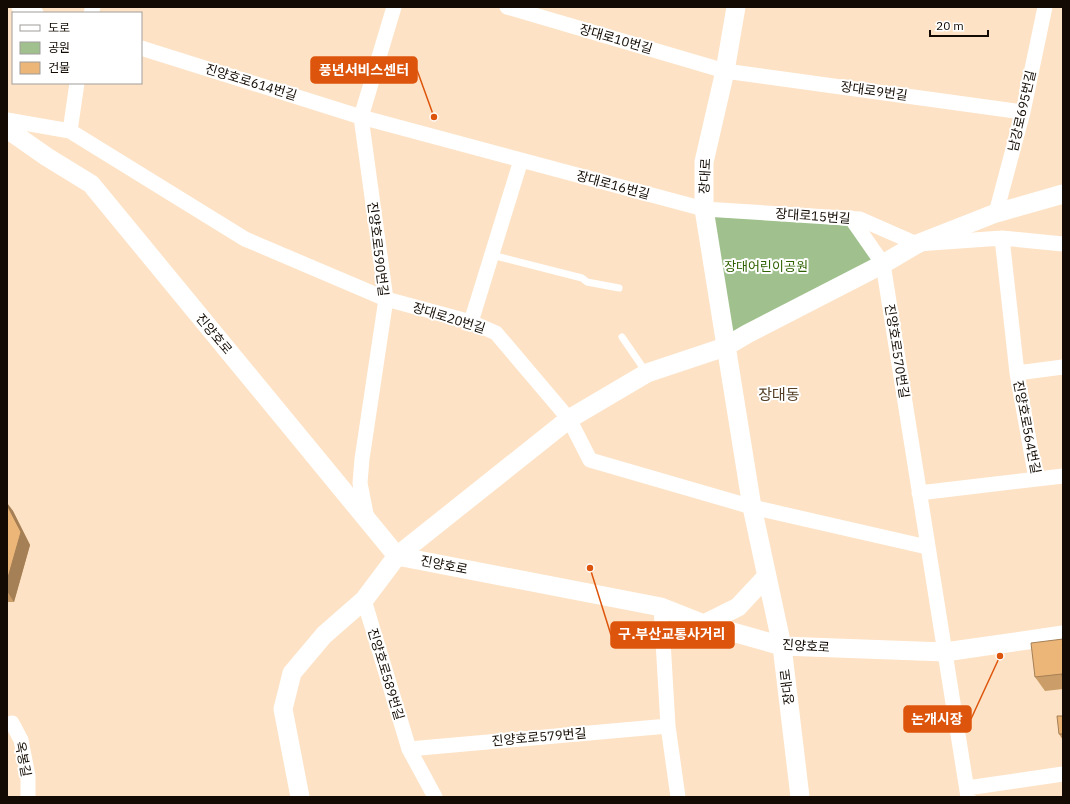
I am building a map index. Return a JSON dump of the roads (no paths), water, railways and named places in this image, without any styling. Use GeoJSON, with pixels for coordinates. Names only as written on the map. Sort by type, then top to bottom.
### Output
{"type":"FeatureCollection","features":[{"type":"Feature","properties":{"kind":"street"},"geometry":{"type":"LineString","coordinates":[[19,7],[33,12]]}},
{"type":"Feature","properties":{"kind":"street","name":"진양호로590번길"},"geometry":{"type":"LineString","coordinates":[[367,519],[360,483],[362,459],[386,299],[360,117],[394,7]]}},
{"type":"Feature","properties":{"kind":"street","name":"장대로10번길"},"geometry":{"type":"LineString","coordinates":[[507,7],[725,71]]}},
{"type":"Feature","properties":{"kind":"street","name":"장대로"},"geometry":{"type":"LineString","coordinates":[[736,7],[725,71],[704,162],[704,209],[752,507],[782,646],[800,797]]}},
{"type":"Feature","properties":{"kind":"street","name":"남강로695번길"},"geometry":{"type":"LineString","coordinates":[[996,214],[1023,112],[1045,7]]}},
{"type":"Feature","properties":{"kind":"street","name":"진양호로614번길"},"geometry":{"type":"LineString","coordinates":[[142,48],[360,117]]}},
{"type":"Feature","properties":{"kind":"street","name":"장대로9번길"},"geometry":{"type":"LineString","coordinates":[[725,71],[1023,112]]}},
{"type":"Feature","properties":{"kind":"street"},"geometry":{"type":"LineString","coordinates":[[70,131],[77,84]]}},
{"type":"Feature","properties":{"kind":"street","name":"장대로16번길"},"geometry":{"type":"LineString","coordinates":[[360,117],[704,209]]}},
{"type":"Feature","properties":{"kind":"street"},"geometry":{"type":"LineString","coordinates":[[7,120],[70,131],[245,240],[386,299]]}},
{"type":"Feature","properties":{"kind":"street","name":"진양호로"},"geometry":{"type":"LineString","coordinates":[[7,129],[47,157],[91,184],[397,556],[661,607],[704,624],[782,646],[945,652],[1063,635]]}},
{"type":"Feature","properties":{"kind":"street"},"geometry":{"type":"LineString","coordinates":[[471,322],[521,160]]}},
{"type":"Feature","properties":{"kind":"street"},"geometry":{"type":"LineString","coordinates":[[300,797],[283,709],[292,673],[324,635],[364,600],[397,556],[569,419],[647,373],[725,346],[883,264],[917,244],[996,214],[1063,194]]}},
{"type":"Feature","properties":{"kind":"street","name":"장대로15번길"},"geometry":{"type":"LineString","coordinates":[[704,209],[850,218],[860,220],[917,244]]}},
{"type":"Feature","properties":{"kind":"street","name":"진양호로570번길"},"geometry":{"type":"LineString","coordinates":[[850,218],[883,264],[967,793]]}},
{"type":"Feature","properties":{"kind":"street"},"geometry":{"type":"LineString","coordinates":[[917,244],[1002,238],[1063,244]]}},
{"type":"Feature","properties":{"kind":"street","name":"진양호로564번길"},"geometry":{"type":"LineString","coordinates":[[1002,238],[1017,373],[1036,479],[1063,476]]}},
{"type":"Feature","properties":{"kind":"street","name":"장대로20번길"},"geometry":{"type":"LineString","coordinates":[[386,299],[471,322],[496,333],[569,419]]}},
{"type":"Feature","properties":{"kind":"street","name":"진양호로564번길"},"geometry":{"type":"LineString","coordinates":[[1017,373],[1063,367]]}},
{"type":"Feature","properties":{"kind":"street"},"geometry":{"type":"LineString","coordinates":[[569,419],[590,460],[752,507],[927,547]]}},
{"type":"Feature","properties":{"kind":"street"},"geometry":{"type":"LineString","coordinates":[[919,493],[1036,479]]}},
{"type":"Feature","properties":{"kind":"street"},"geometry":{"type":"LineString","coordinates":[[704,624],[738,607],[767,576]]}},
{"type":"Feature","properties":{"kind":"street","name":"진양호로589번길"},"geometry":{"type":"LineString","coordinates":[[364,600],[409,749],[435,797]]}},
{"type":"Feature","properties":{"kind":"street"},"geometry":{"type":"LineString","coordinates":[[661,607],[668,726],[678,797]]}},
{"type":"Feature","properties":{"kind":"street","name":"옥봉길"},"geometry":{"type":"LineString","coordinates":[[12,722],[21,740],[28,776],[28,797]]}},
{"type":"Feature","properties":{"kind":"street","name":"진양호로579번길"},"geometry":{"type":"LineString","coordinates":[[409,749],[668,726]]}},
{"type":"Feature","properties":{"kind":"street"},"geometry":{"type":"LineString","coordinates":[[967,793],[1063,774]]}},
{"type":"Feature","properties":{"kind":"lane"},"geometry":{"type":"LineString","coordinates":[[492,255],[582,278],[587,282],[619,288]]}},
{"type":"Feature","properties":{"kind":"lane"},"geometry":{"type":"LineString","coordinates":[[622,337],[647,373]]}},
{"type":"Feature","properties":{"kind":"place","name":"풍년서비스센터"},"geometry":{"type":"Point","coordinates":[434,117]}},
{"type":"Feature","properties":{"kind":"place","name":"구.부산교통사거리"},"geometry":{"type":"Point","coordinates":[590,568]}},
{"type":"Feature","properties":{"kind":"place","name":"논개시장"},"geometry":{"type":"Point","coordinates":[1000,656]}},
{"type":"Feature","properties":{"kind":"district","name":"장대동"},"geometry":{"type":"Point","coordinates":[779,394]}},
{"type":"Feature","properties":{"kind":"park label","name":"장대어린이공원"},"geometry":{"type":"Point","coordinates":[766,266]}}]}
